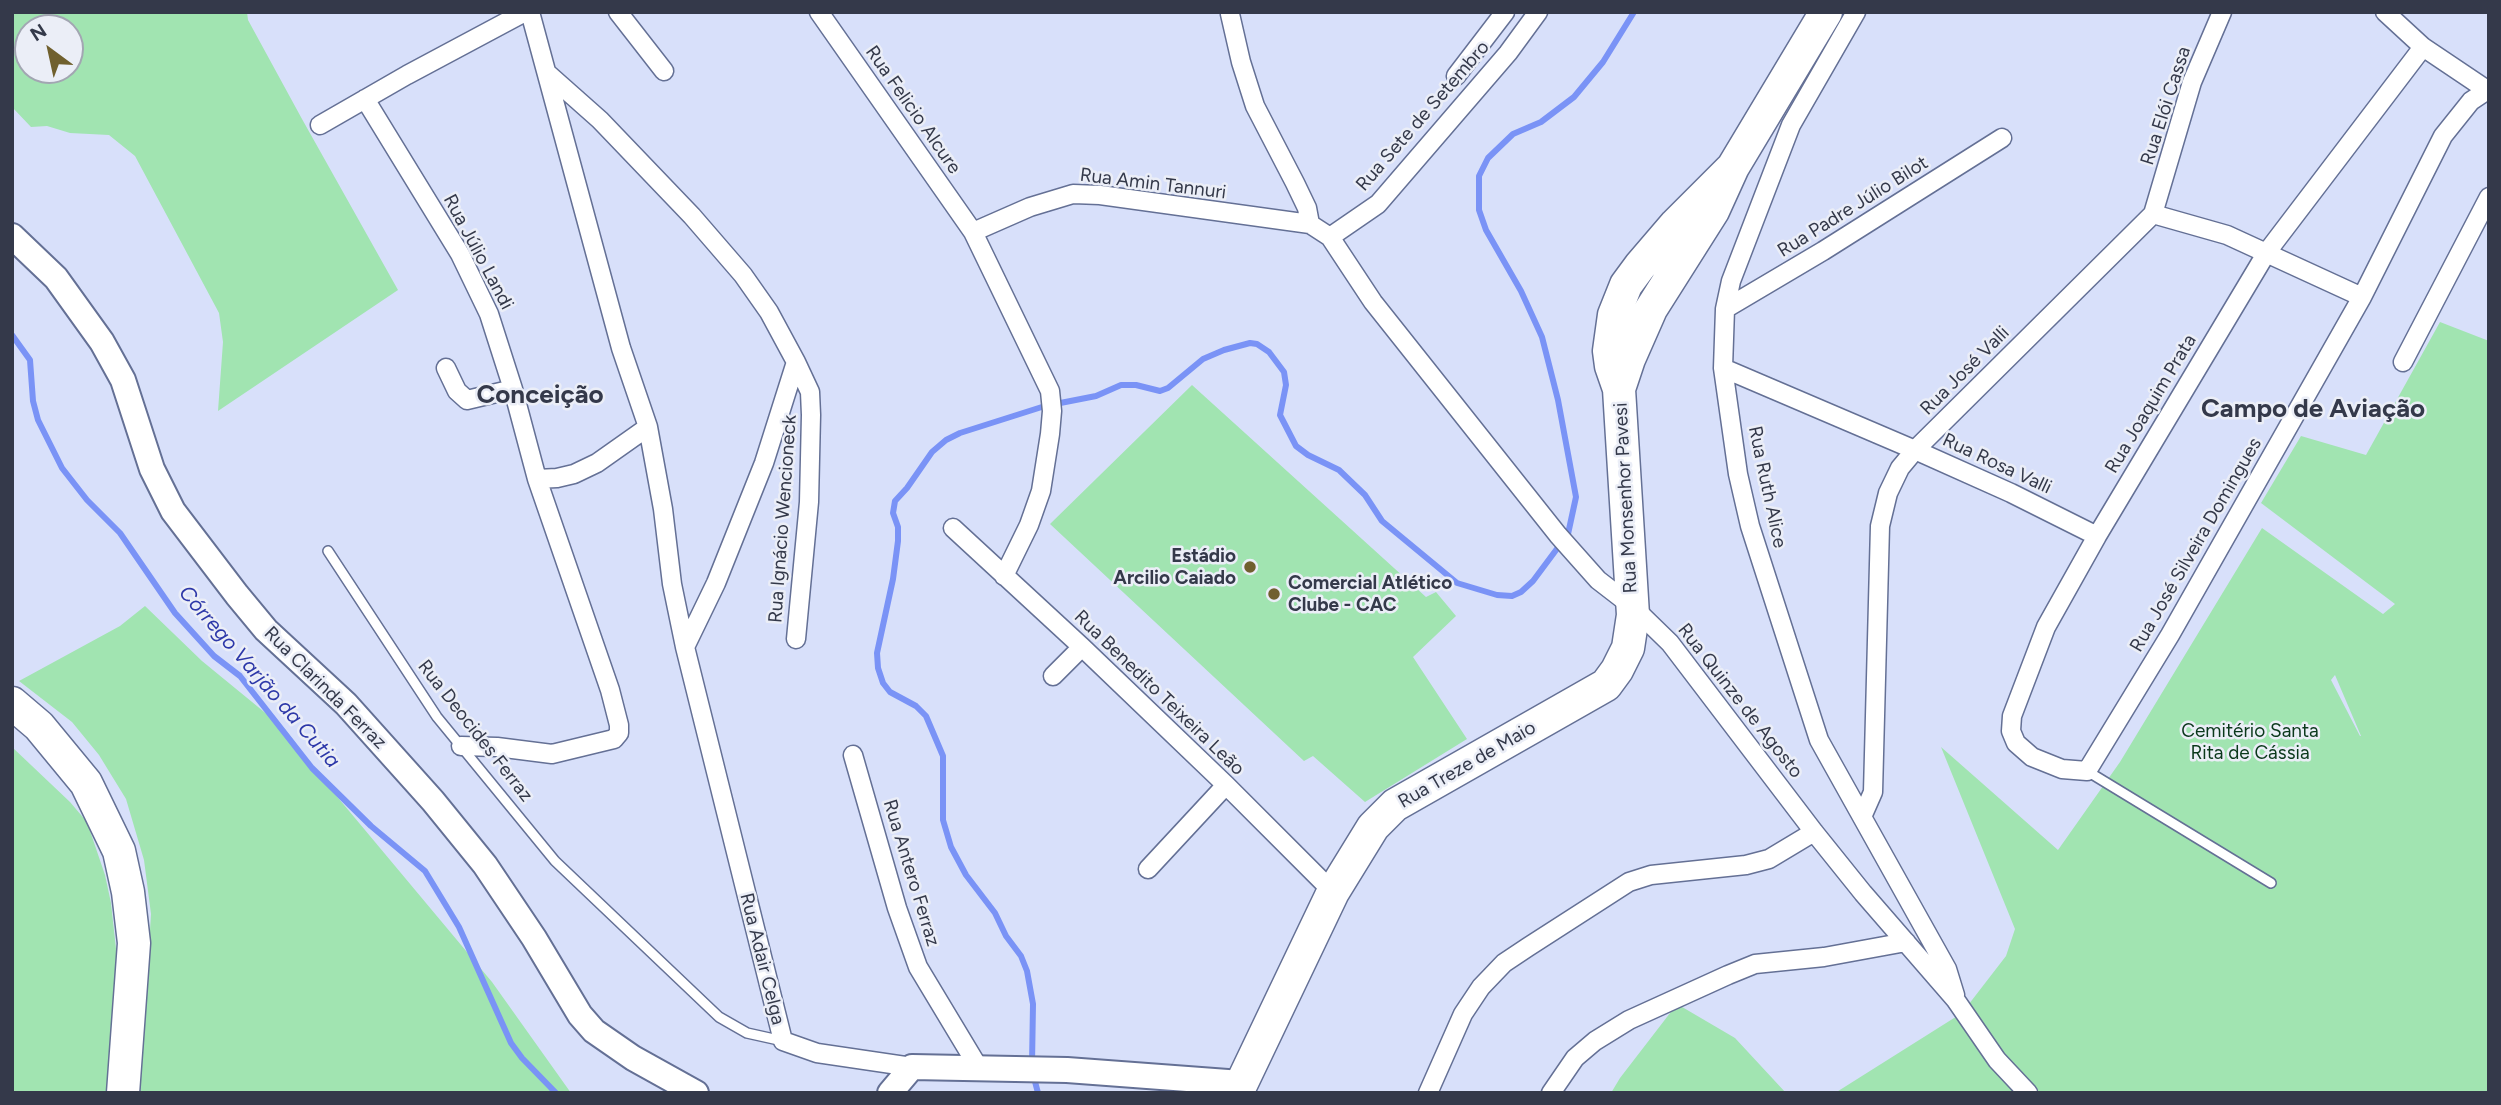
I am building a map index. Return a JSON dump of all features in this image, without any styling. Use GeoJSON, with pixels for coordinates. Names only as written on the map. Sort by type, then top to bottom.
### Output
{"type":"FeatureCollection","features":[{"type":"Feature","properties":{"kind":"highway","name":"Rua Monsenhor Pavesi"},"geometry":{"type":"LineString","coordinates":[[1619,389],[1629,359],[1665,285],[1713,211],[1733,167],[1826,12]]}},
{"type":"Feature","properties":{"kind":"highway","name":"Rua Monsenhor Pavesi"},"geometry":{"type":"LineString","coordinates":[[1633,607],[1619,389],[1609,351],[1614,315],[1626,285],[1640,266],[1676,224],[1733,167]]}},
{"type":"Feature","properties":{"kind":"highway"},"geometry":{"type":"LineString","coordinates":[[1640,266],[1665,285]]}},
{"type":"Feature","properties":{"kind":"highway","name":"Rua Treze de Maio"},"geometry":{"type":"LineString","coordinates":[[1239,1088],[1333,892],[1373,827],[1395,805],[1606,685],[1628,649],[1633,607]]}},
{"type":"Feature","properties":{"kind":"highway"},"geometry":{"type":"LineString","coordinates":[[12,703],[39,726],[86,783],[119,851],[128,892],[134,943],[123,1093]]}},
{"type":"Feature","properties":{"kind":"street"},"geometry":{"type":"LineString","coordinates":[[320,125],[525,12]]}},
{"type":"Feature","properties":{"kind":"street"},"geometry":{"type":"LineString","coordinates":[[530,12],[621,348],[648,427],[663,509],[672,584],[685,647]]}},
{"type":"Feature","properties":{"kind":"street"},"geometry":{"type":"LineString","coordinates":[[618,12],[664,71]]}},
{"type":"Feature","properties":{"kind":"street","name":"Rua Felicio Alcure"},"geometry":{"type":"LineString","coordinates":[[819,12],[973,232],[1050,391],[1050,434],[1041,491],[1029,525],[1004,576]]}},
{"type":"Feature","properties":{"kind":"street"},"geometry":{"type":"LineString","coordinates":[[1455,76],[1505,12]]}},
{"type":"Feature","properties":{"kind":"street","name":"Rua Sete de Setembro"},"geometry":{"type":"LineString","coordinates":[[1330,237],[1378,204],[1508,53],[1538,12]]}},
{"type":"Feature","properties":{"kind":"street","name":"Rua Ruth Alice"},"geometry":{"type":"LineString","coordinates":[[1856,12],[1791,125],[1731,281],[1725,309],[1723,368],[1738,474],[1750,526],[1819,740],[1947,969],[1955,999]]}},
{"type":"Feature","properties":{"kind":"street","name":"Rua Elói Cassa"},"geometry":{"type":"LineString","coordinates":[[2153,214],[2192,82],[2222,12]]}},
{"type":"Feature","properties":{"kind":"street"},"geometry":{"type":"LineString","coordinates":[[2385,12],[2423,47],[2488,89]]}},
{"type":"Feature","properties":{"kind":"street"},"geometry":{"type":"LineString","coordinates":[[1230,14],[1255,106],[1296,183],[1307,208],[1310,224]]}},
{"type":"Feature","properties":{"kind":"street","name":"Rua Joaquim Prata"},"geometry":{"type":"LineString","coordinates":[[2087,771],[2062,769],[2032,757],[2016,743],[2011,731],[2019,692],[2046,627],[2097,536],[2267,252],[2423,47]]}},
{"type":"Feature","properties":{"kind":"street","name":"Rua Ignácio Wencioneck"},"geometry":{"type":"LineString","coordinates":[[547,73],[600,120],[692,216],[743,275],[769,312],[810,392],[809,502],[796,639]]}},
{"type":"Feature","properties":{"kind":"street","name":"Rua José Silveira Domingues"},"geometry":{"type":"LineString","coordinates":[[2087,771],[2170,635],[2362,297],[2443,136],[2471,102],[2488,89]]}},
{"type":"Feature","properties":{"kind":"street","name":"Rua Júlio Landi"},"geometry":{"type":"LineString","coordinates":[[365,99],[460,254],[489,314],[537,479],[610,690],[619,733],[607,742],[552,754],[488,746],[461,746]]}},
{"type":"Feature","properties":{"kind":"street","name":"Rua Padre Júlio Bilot"},"geometry":{"type":"LineString","coordinates":[[1725,309],[1823,251],[2002,138]]}},
{"type":"Feature","properties":{"kind":"street","name":"Rua Amin Tannuri"},"geometry":{"type":"LineString","coordinates":[[973,232],[1030,207],[1073,194],[1100,195],[1310,224],[1330,237]]}},
{"type":"Feature","properties":{"kind":"street"},"geometry":{"type":"LineString","coordinates":[[2403,362],[2489,197]]}},
{"type":"Feature","properties":{"kind":"street"},"geometry":{"type":"LineString","coordinates":[[2153,214],[2227,235],[2362,297]]}},
{"type":"Feature","properties":{"kind":"street","name":"Rua José Valli"},"geometry":{"type":"LineString","coordinates":[[1862,817],[1873,792],[1880,526],[1888,493],[1900,468],[2153,214]]}},
{"type":"Feature","properties":{"kind":"street","name":"Rua Clarinda Ferraz"},"geometry":{"type":"LineString","coordinates":[[12,236],[56,278],[102,342],[123,380],[152,469],[173,511],[237,595],[266,630],[346,704],[433,801],[485,865],[534,938],[580,1015],[594,1031],[633,1058],[696,1093]]}},
{"type":"Feature","properties":{"kind":"street","name":"Rua Quinze de Agosto"},"geometry":{"type":"LineString","coordinates":[[1330,237],[1373,302],[1570,550],[1598,580],[1633,607],[1678,652],[1814,832],[1955,999]]}},
{"type":"Feature","properties":{"kind":"street"},"geometry":{"type":"LineString","coordinates":[[685,647],[716,583],[764,463],[796,362]]}},
{"type":"Feature","properties":{"kind":"street"},"geometry":{"type":"LineString","coordinates":[[446,368],[457,391],[467,400],[513,389]]}},
{"type":"Feature","properties":{"kind":"street","name":"Rua Rosa Valli"},"geometry":{"type":"LineString","coordinates":[[1723,368],[2011,493],[2097,536]]}},
{"type":"Feature","properties":{"kind":"street"},"geometry":{"type":"LineString","coordinates":[[537,479],[574,474],[597,463],[648,427]]}},
{"type":"Feature","properties":{"kind":"street","name":"Rua Benedito Teixeira Leão"},"geometry":{"type":"LineString","coordinates":[[953,528],[1082,647],[1333,892]]}},
{"type":"Feature","properties":{"kind":"street","name":"Rua Adair Celga"},"geometry":{"type":"LineString","coordinates":[[685,647],[783,1041],[817,1053],[912,1067],[1047,1070],[1239,1088]]}},
{"type":"Feature","properties":{"kind":"street"},"geometry":{"type":"LineString","coordinates":[[1054,676],[1082,647]]}},
{"type":"Feature","properties":{"kind":"street","name":"Rua Antero Ferraz"},"geometry":{"type":"LineString","coordinates":[[853,755],[897,908],[918,967],[981,1070]]}},
{"type":"Feature","properties":{"kind":"street"},"geometry":{"type":"LineString","coordinates":[[1148,869],[1226,785]]}},
{"type":"Feature","properties":{"kind":"street"},"geometry":{"type":"LineString","coordinates":[[1428,1093],[1463,1014],[1481,987],[1504,963],[1629,882],[1651,875],[1746,865],[1769,859],[1814,832]]}},
{"type":"Feature","properties":{"kind":"street"},"geometry":{"type":"LineString","coordinates":[[1551,1093],[1575,1058],[1595,1041],[1629,1020],[1728,975],[1755,964],[1824,957],[1906,942]]}},
{"type":"Feature","properties":{"kind":"street"},"geometry":{"type":"LineString","coordinates":[[1955,999],[1997,1060],[2028,1093]]}},
{"type":"Feature","properties":{"kind":"street"},"geometry":{"type":"LineString","coordinates":[[890,1093],[912,1067]]}},
{"type":"Feature","properties":{"kind":"lane","name":"Rua Deocides Ferraz"},"geometry":{"type":"LineString","coordinates":[[328,551],[438,717],[555,861],[719,1017],[747,1033],[783,1041]]}},
{"type":"Feature","properties":{"kind":"lane"},"geometry":{"type":"LineString","coordinates":[[2087,771],[2271,883]]}},
{"type":"Feature","properties":{"kind":"green space"},"geometry":{"type":"Polygon","coordinates":[[[12,12],[247,12],[248,20],[398,290],[218,411],[223,342],[219,313],[135,156],[109,135],[70,133],[47,126],[31,127],[12,107],[12,12]]]}},
{"type":"Feature","properties":{"kind":"green space","name":"Cemitério Santa Rita de Cássia"},"geometry":{"type":"Polygon","coordinates":[[[2440,322],[2489,341],[2489,1093],[1835,1093],[1962,1013],[2006,956],[2015,929],[1941,747],[2058,850],[2120,762],[2262,528],[2383,614],[2395,604],[2261,503],[2301,436],[2366,455],[2440,322]],[[2335,675],[2331,680],[2361,736],[2335,675]]]}},
{"type":"Feature","properties":{"kind":"green space","name":"Estádio Arcilio Caiado"},"geometry":{"type":"Polygon","coordinates":[[[1192,385],[1426,597],[1436,592],[1456,616],[1413,657],[1467,739],[1365,802],[1313,756],[1304,761],[1050,524],[1192,385]]]}},
{"type":"Feature","properties":{"kind":"green space"},"geometry":{"type":"Polygon","coordinates":[[[145,606],[202,661],[285,729],[324,781],[492,982],[571,1093],[140,1093],[151,914],[144,860],[126,799],[99,755],[72,722],[19,681],[120,626],[145,606]]]}},
{"type":"Feature","properties":{"kind":"green space"},"geometry":{"type":"Polygon","coordinates":[[[12,747],[70,802],[87,822],[105,875],[117,958],[107,1093],[12,1093],[12,747]]]}},
{"type":"Feature","properties":{"kind":"green space"},"geometry":{"type":"Polygon","coordinates":[[[1677,1004],[1735,1038],[1786,1093],[1611,1093],[1677,1004]]]}},
{"type":"Feature","properties":{"kind":"waterway","name":"Córrego Varjão da Cutia"},"geometry":{"type":"LineString","coordinates":[[1032,1064],[1033,1004],[1027,971],[995,913],[966,875],[951,847],[943,820],[943,756],[926,716],[916,706],[890,692],[883,683],[878,668],[877,653],[898,541],[898,527],[893,513],[895,501],[932,452],[960,433],[1045,406],[1096,396],[1121,385],[1136,385],[1160,391],[1168,388],[1203,359],[1224,350],[1250,343],[1257,344],[1269,352],[1284,372],[1286,385],[1280,415],[1296,446],[1339,470],[1365,495],[1382,521],[1457,583],[1497,595],[1512,596],[1521,592],[1533,581],[1568,534],[1576,497],[1558,400],[1542,337],[1521,291],[1486,230],[1479,210],[1479,176],[1488,158],[1513,134],[1541,122],[1574,97],[1603,62],[1634,12]]}},
{"type":"Feature","properties":{"kind":"waterway","name":"Córrego Varjão da Cutia"},"geometry":{"type":"LineString","coordinates":[[12,335],[30,360],[33,401],[38,420],[62,468],[87,500],[120,533],[175,613],[214,656],[240,676],[312,768],[371,826],[425,871],[459,927],[511,1043],[556,1093]]}},
{"type":"Feature","properties":{"kind":"waterway","name":"Córrego Varjão da Cutia"},"geometry":{"type":"LineString","coordinates":[[1033,1074],[1038,1093]]}},
{"type":"Feature","properties":{"kind":"place","name":"Estádio Arcilio Caiado"},"geometry":{"type":"Point","coordinates":[1250,567]}},
{"type":"Feature","properties":{"kind":"place","name":"Comercial Atlético Clube - CAC"},"geometry":{"type":"Point","coordinates":[1274,594]}},
{"type":"Feature","properties":{"kind":"district","name":"Conceição"},"geometry":{"type":"Point","coordinates":[540,395]}},
{"type":"Feature","properties":{"kind":"district","name":"Campo de Aviação"},"geometry":{"type":"Point","coordinates":[2313,409]}}]}
